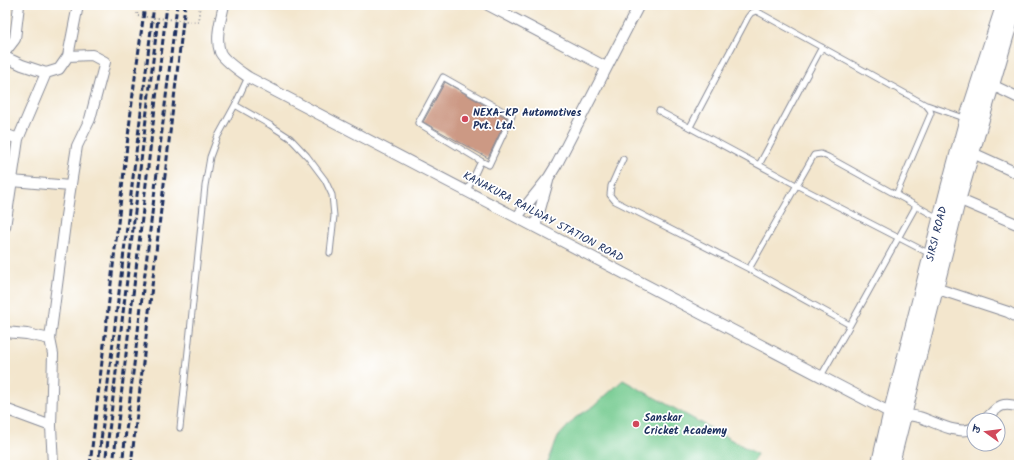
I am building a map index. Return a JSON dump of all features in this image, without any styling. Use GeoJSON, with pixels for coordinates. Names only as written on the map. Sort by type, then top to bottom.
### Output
{"type":"FeatureCollection","features":[{"type":"Feature","properties":{"kind":"main road","name":"SIRSI ROAD"},"geometry":{"type":"LineString","coordinates":[[879,465],[897,414],[935,288],[958,199],[966,150],[967,120],[1004,5]]}},
{"type":"Feature","properties":{"kind":"main road","name":"SIRSI ROAD"},"geometry":{"type":"LineString","coordinates":[[891,465],[897,414],[931,255],[941,219],[1015,22],[1015,5]]}},
{"type":"Feature","properties":{"kind":"street"},"geometry":{"type":"LineString","coordinates":[[5,52],[15,39],[19,5]]}},
{"type":"Feature","properties":{"kind":"street"},"geometry":{"type":"LineString","coordinates":[[5,57],[22,65],[46,73],[59,69],[68,56],[78,5]]}},
{"type":"Feature","properties":{"kind":"street","name":"KANAKURA RAILWAY STATION ROAD"},"geometry":{"type":"LineString","coordinates":[[224,5],[218,35],[220,53],[248,77],[821,376],[897,414],[919,417],[957,430],[966,430]]}},
{"type":"Feature","properties":{"kind":"street"},"geometry":{"type":"LineString","coordinates":[[488,5],[606,67]]}},
{"type":"Feature","properties":{"kind":"street"},"geometry":{"type":"LineString","coordinates":[[517,217],[549,177],[639,5]]}},
{"type":"Feature","properties":{"kind":"street"},"geometry":{"type":"LineString","coordinates":[[53,465],[51,426],[53,354],[50,339],[70,186],[77,146],[90,119],[104,62],[92,55],[68,56]]}},
{"type":"Feature","properties":{"kind":"street"},"geometry":{"type":"LineString","coordinates":[[5,227],[6,207],[12,181],[18,139],[46,73]]}},
{"type":"Feature","properties":{"kind":"street"},"geometry":{"type":"LineString","coordinates":[[992,85],[1019,98]]}},
{"type":"Feature","properties":{"kind":"street"},"geometry":{"type":"LineString","coordinates":[[5,134],[18,139]]}},
{"type":"Feature","properties":{"kind":"street"},"geometry":{"type":"LineString","coordinates":[[966,150],[1019,174]]}},
{"type":"Feature","properties":{"kind":"street"},"geometry":{"type":"LineString","coordinates":[[535,227],[549,177]]}},
{"type":"Feature","properties":{"kind":"street"},"geometry":{"type":"LineString","coordinates":[[12,181],[70,186]]}},
{"type":"Feature","properties":{"kind":"street"},"geometry":{"type":"LineString","coordinates":[[958,199],[1019,224]]}},
{"type":"Feature","properties":{"kind":"street"},"geometry":{"type":"LineString","coordinates":[[935,288],[1008,312],[1019,318]]}},
{"type":"Feature","properties":{"kind":"street"},"geometry":{"type":"LineString","coordinates":[[5,332],[27,334],[50,339]]}},
{"type":"Feature","properties":{"kind":"street"},"geometry":{"type":"LineString","coordinates":[[992,412],[1001,405],[1009,404],[1019,407]]}},
{"type":"Feature","properties":{"kind":"street"},"geometry":{"type":"LineString","coordinates":[[5,409],[51,426]]}},
{"type":"Feature","properties":{"kind":"lane"},"geometry":{"type":"LineString","coordinates":[[690,128],[751,13],[756,11],[926,104],[967,120]]}},
{"type":"Feature","properties":{"kind":"lane"},"geometry":{"type":"LineString","coordinates":[[759,164],[822,47]]}},
{"type":"Feature","properties":{"kind":"lane"},"geometry":{"type":"LineString","coordinates":[[180,428],[205,186],[210,157],[217,138],[235,106],[248,77]]}},
{"type":"Feature","properties":{"kind":"lane"},"geometry":{"type":"LineString","coordinates":[[443,77],[512,116],[490,165],[481,161],[418,123],[443,77]]}},
{"type":"Feature","properties":{"kind":"lane"},"geometry":{"type":"LineString","coordinates":[[896,195],[930,113],[930,110],[926,104]]}},
{"type":"Feature","properties":{"kind":"lane"},"geometry":{"type":"LineString","coordinates":[[235,106],[290,138],[307,156],[325,180],[332,195],[334,216],[330,252]]}},
{"type":"Feature","properties":{"kind":"lane"},"geometry":{"type":"LineString","coordinates":[[659,111],[796,185],[931,255]]}},
{"type":"Feature","properties":{"kind":"lane"},"geometry":{"type":"LineString","coordinates":[[749,269],[814,155],[821,154],[941,219]]}},
{"type":"Feature","properties":{"kind":"lane"},"geometry":{"type":"LineString","coordinates":[[623,158],[611,186],[610,195],[615,201],[749,269],[850,325]]}},
{"type":"Feature","properties":{"kind":"lane"},"geometry":{"type":"LineString","coordinates":[[467,191],[481,161]]}},
{"type":"Feature","properties":{"kind":"lane"},"geometry":{"type":"LineString","coordinates":[[821,376],[916,206]]}},
{"type":"Feature","properties":{"kind":"path"},"geometry":{"type":"LineString","coordinates":[[138,5],[137,16],[198,22],[200,5]]}},
{"type":"Feature","properties":{"kind":"green space","name":"Sanskar Cricket Academy"},"geometry":{"type":"Polygon","coordinates":[[[623,380],[757,454],[751,465],[547,465],[558,437],[575,418],[594,406],[623,380]]]}},
{"type":"Feature","properties":{"kind":"building","name":"NEXA-KP Automotives Pvt. Ltd."},"geometry":{"type":"Polygon","coordinates":[[[445,82],[507,118],[488,158],[423,122],[445,82]]]}},
{"type":"Feature","properties":{"kind":"railway"},"geometry":{"type":"LineString","coordinates":[[90,465],[134,85],[145,5]]}},
{"type":"Feature","properties":{"kind":"railway"},"geometry":{"type":"LineString","coordinates":[[98,465],[154,5]]}},
{"type":"Feature","properties":{"kind":"railway"},"geometry":{"type":"LineString","coordinates":[[113,465],[167,5]]}},
{"type":"Feature","properties":{"kind":"railway"},"geometry":{"type":"LineString","coordinates":[[122,465],[177,5]]}},
{"type":"Feature","properties":{"kind":"railway"},"geometry":{"type":"LineString","coordinates":[[131,465],[185,5]]}},
{"type":"Feature","properties":{"kind":"railway"},"geometry":{"type":"LineString","coordinates":[[105,465],[158,18]]}},
{"type":"Feature","properties":{"kind":"place","name":"NEXA-KP Automotives Pvt. Ltd."},"geometry":{"type":"Point","coordinates":[465,119]}},
{"type":"Feature","properties":{"kind":"place","name":"Sanskar Cricket Academy"},"geometry":{"type":"Point","coordinates":[636,424]}}]}
